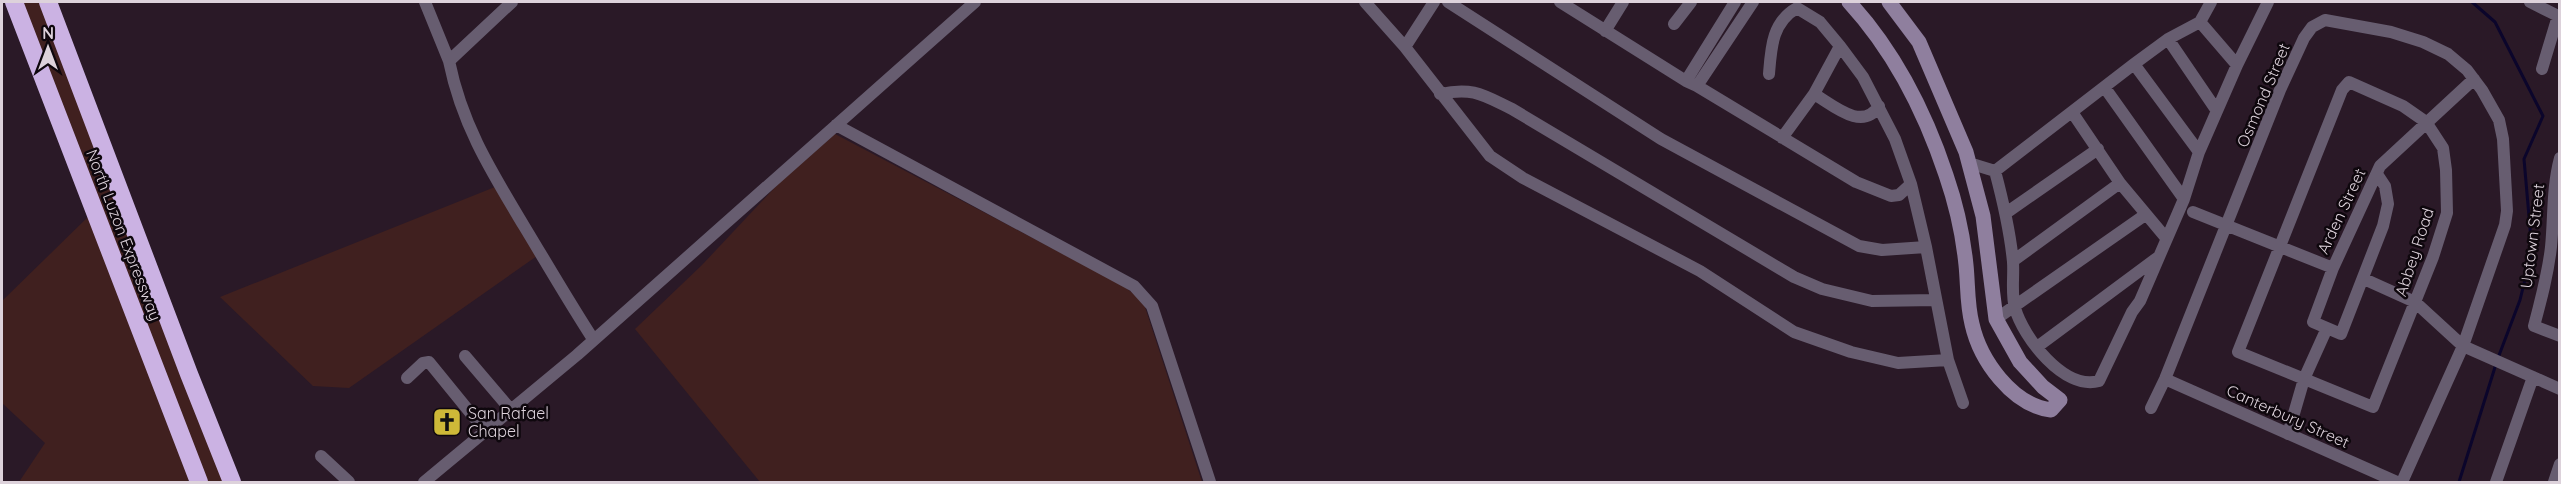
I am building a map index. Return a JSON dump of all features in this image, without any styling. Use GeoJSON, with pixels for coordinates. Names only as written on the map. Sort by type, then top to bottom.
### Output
{"type":"FeatureCollection","features":[{"type":"Feature","properties":{"kind":"highway","name":"North Luzon Expressway"},"geometry":{"type":"LineString","coordinates":[[14,2],[199,483]]}},
{"type":"Feature","properties":{"kind":"highway","name":"North Luzon Expressway"},"geometry":{"type":"LineString","coordinates":[[48,2],[232,483]]}},
{"type":"Feature","properties":{"kind":"street"},"geometry":{"type":"LineString","coordinates":[[425,2],[448,61],[462,111],[493,176],[593,339]]}},
{"type":"Feature","properties":{"kind":"street"},"geometry":{"type":"LineString","coordinates":[[448,61],[512,2]]}},
{"type":"Feature","properties":{"kind":"street"},"geometry":{"type":"LineString","coordinates":[[424,483],[593,339],[975,2]]}},
{"type":"Feature","properties":{"kind":"street"},"geometry":{"type":"LineString","coordinates":[[1367,2],[1490,156],[1514,173],[1700,271],[1794,332],[1851,352],[1898,363],[1948,360]]}},
{"type":"Feature","properties":{"kind":"street"},"geometry":{"type":"LineString","coordinates":[[1405,47],[1434,2]]}},
{"type":"Feature","properties":{"kind":"street"},"geometry":{"type":"LineString","coordinates":[[1448,2],[1661,139],[1859,246],[1882,250],[1926,247]]}},
{"type":"Feature","properties":{"kind":"street"},"geometry":{"type":"LineString","coordinates":[[1560,2],[1856,182],[1891,196],[1899,195],[1911,184]]}},
{"type":"Feature","properties":{"kind":"street"},"geometry":{"type":"LineString","coordinates":[[1605,31],[1623,2]]}},
{"type":"Feature","properties":{"kind":"street"},"geometry":{"type":"LineString","coordinates":[[1674,24],[1691,2]]}},
{"type":"Feature","properties":{"kind":"street"},"geometry":{"type":"LineString","coordinates":[[1691,83],[1735,2]]}},
{"type":"Feature","properties":{"kind":"street"},"geometry":{"type":"LineString","coordinates":[[1691,83],[1753,2]]}},
{"type":"Feature","properties":{"kind":"street"},"geometry":{"type":"LineString","coordinates":[[1849,2],[1870,24],[1896,64],[1932,138],[1947,177],[1966,264],[1972,324],[1980,346],[1997,376],[2026,401],[2051,410],[2060,400],[2043,387],[2020,362],[1999,324],[1983,216],[1966,153]]}},
{"type":"Feature","properties":{"kind":"street"},"geometry":{"type":"LineString","coordinates":[[1889,2],[1919,42],[1969,163],[1995,171]]}},
{"type":"Feature","properties":{"kind":"street"},"geometry":{"type":"LineString","coordinates":[[1995,171],[2134,64],[2169,39],[2199,22],[2211,2]]}},
{"type":"Feature","properties":{"kind":"street"},"geometry":{"type":"LineString","coordinates":[[1995,171],[2006,213],[2017,312],[2024,330],[2054,366],[2062,372],[2086,383],[2099,381],[2132,312],[2140,302],[2184,199],[2199,152],[2237,65],[2268,2]]}},
{"type":"Feature","properties":{"kind":"street"},"geometry":{"type":"LineString","coordinates":[[2530,2],[2559,16],[2542,69]]}},
{"type":"Feature","properties":{"kind":"street"},"geometry":{"type":"LineString","coordinates":[[1769,74],[1774,33],[1790,12],[1797,8],[1820,22],[1863,77],[1895,139],[1911,184],[1948,360],[1963,403]]}},
{"type":"Feature","properties":{"kind":"street","name":"Osmond Street"},"geometry":{"type":"LineString","coordinates":[[2151,408],[2166,379],[2280,90],[2304,38],[2317,23],[2325,20],[2409,36],[2448,54],[2474,79],[2499,120],[2503,139],[2507,211],[2505,225],[2463,346],[2402,483]]}},
{"type":"Feature","properties":{"kind":"street"},"geometry":{"type":"LineString","coordinates":[[2199,22],[2237,65]]}},
{"type":"Feature","properties":{"kind":"street"},"geometry":{"type":"LineString","coordinates":[[2169,39],[2217,111]]}},
{"type":"Feature","properties":{"kind":"street"},"geometry":{"type":"LineString","coordinates":[[1782,138],[1814,94],[1840,46]]}},
{"type":"Feature","properties":{"kind":"street"},"geometry":{"type":"LineString","coordinates":[[2134,64],[2199,152]]}},
{"type":"Feature","properties":{"kind":"street","name":"Arden Street"},"geometry":{"type":"LineString","coordinates":[[2327,328],[2313,322],[2333,268],[2385,158],[2474,79]]}},
{"type":"Feature","properties":{"kind":"street","name":"Abbey Road"},"geometry":{"type":"LineString","coordinates":[[2349,82],[2403,106],[2426,122],[2443,148],[2447,213],[2433,256],[2373,407],[2238,352],[2280,245],[2345,84],[2349,82]]}},
{"type":"Feature","properties":{"kind":"street"},"geometry":{"type":"LineString","coordinates":[[2104,88],[2184,199]]}},
{"type":"Feature","properties":{"kind":"street"},"geometry":{"type":"LineString","coordinates":[[1440,94],[1461,89],[1480,94],[1512,109],[1794,277],[1822,289],[1872,301],[1936,300]]}},
{"type":"Feature","properties":{"kind":"street"},"geometry":{"type":"LineString","coordinates":[[1814,94],[1851,116],[1863,119],[1873,115],[1879,106]]}},
{"type":"Feature","properties":{"kind":"street"},"geometry":{"type":"LineString","coordinates":[[2072,112],[2120,183],[2166,238]]}},
{"type":"Feature","properties":{"kind":"street"},"geometry":{"type":"LineString","coordinates":[[836,125],[1134,286],[1152,306],[1210,483]]}},
{"type":"Feature","properties":{"kind":"street"},"geometry":{"type":"LineString","coordinates":[[2006,213],[2098,148]]}},
{"type":"Feature","properties":{"kind":"street","name":"Uptown Street"},"geometry":{"type":"LineString","coordinates":[[2559,158],[2553,188],[2551,245],[2547,276],[2534,326],[2559,336]]}},
{"type":"Feature","properties":{"kind":"street"},"geometry":{"type":"LineString","coordinates":[[2288,434],[2304,379],[2327,328],[2341,334],[2383,226],[2388,204],[2385,186],[2377,174]]}},
{"type":"Feature","properties":{"kind":"street"},"geometry":{"type":"LineString","coordinates":[[2013,261],[2120,183]]}},
{"type":"Feature","properties":{"kind":"street"},"geometry":{"type":"LineString","coordinates":[[2193,212],[2333,268]]}},
{"type":"Feature","properties":{"kind":"street"},"geometry":{"type":"LineString","coordinates":[[1999,324],[2145,215]]}},
{"type":"Feature","properties":{"kind":"street"},"geometry":{"type":"LineString","coordinates":[[2037,347],[2158,258]]}},
{"type":"Feature","properties":{"kind":"street"},"geometry":{"type":"LineString","coordinates":[[2364,279],[2415,302],[2463,346],[2559,389]]}},
{"type":"Feature","properties":{"kind":"street"},"geometry":{"type":"LineString","coordinates":[[465,356],[511,410]]}},
{"type":"Feature","properties":{"kind":"street"},"geometry":{"type":"LineString","coordinates":[[407,378],[423,363],[429,362],[486,432]]}},
{"type":"Feature","properties":{"kind":"street"},"geometry":{"type":"LineString","coordinates":[[2496,483],[2533,377]]}},
{"type":"Feature","properties":{"kind":"street","name":"Canterbury Street"},"geometry":{"type":"LineString","coordinates":[[2166,379],[2397,483]]}},
{"type":"Feature","properties":{"kind":"street"},"geometry":{"type":"LineString","coordinates":[[321,456],[349,483]]}},
{"type":"Feature","properties":{"kind":"street"},"geometry":{"type":"LineString","coordinates":[[2554,483],[2559,464]]}},
{"type":"Feature","properties":{"kind":"shaded area"},"geometry":{"type":"Polygon","coordinates":[[[21,2],[43,2],[227,482],[205,482],[21,2]]]}},
{"type":"Feature","properties":{"kind":"shaded area"},"geometry":{"type":"Polygon","coordinates":[[[835,134],[1122,285],[1143,301],[1202,482],[760,482],[635,329],[702,265],[780,182],[835,134]]]}},
{"type":"Feature","properties":{"kind":"shaded area"},"geometry":{"type":"Polygon","coordinates":[[[495,187],[537,256],[349,388],[313,386],[220,297],[495,187]]]}},
{"type":"Feature","properties":{"kind":"shaded area"},"geometry":{"type":"Polygon","coordinates":[[[90,215],[192,476],[187,482],[19,482],[45,443],[2,403],[2,301],[90,215]]]}},
{"type":"Feature","properties":{"kind":"waterway"},"geometry":{"type":"LineString","coordinates":[[2472,2],[2495,22],[2543,116],[2524,159],[2532,251],[2520,300],[2498,358]]}},
{"type":"Feature","properties":{"kind":"waterway"},"geometry":{"type":"LineString","coordinates":[[2459,482],[2496,364]]}},
{"type":"Feature","properties":{"kind":"place","name":"San Rafael Chapel"},"geometry":{"type":"Point","coordinates":[447,422]}}]}
